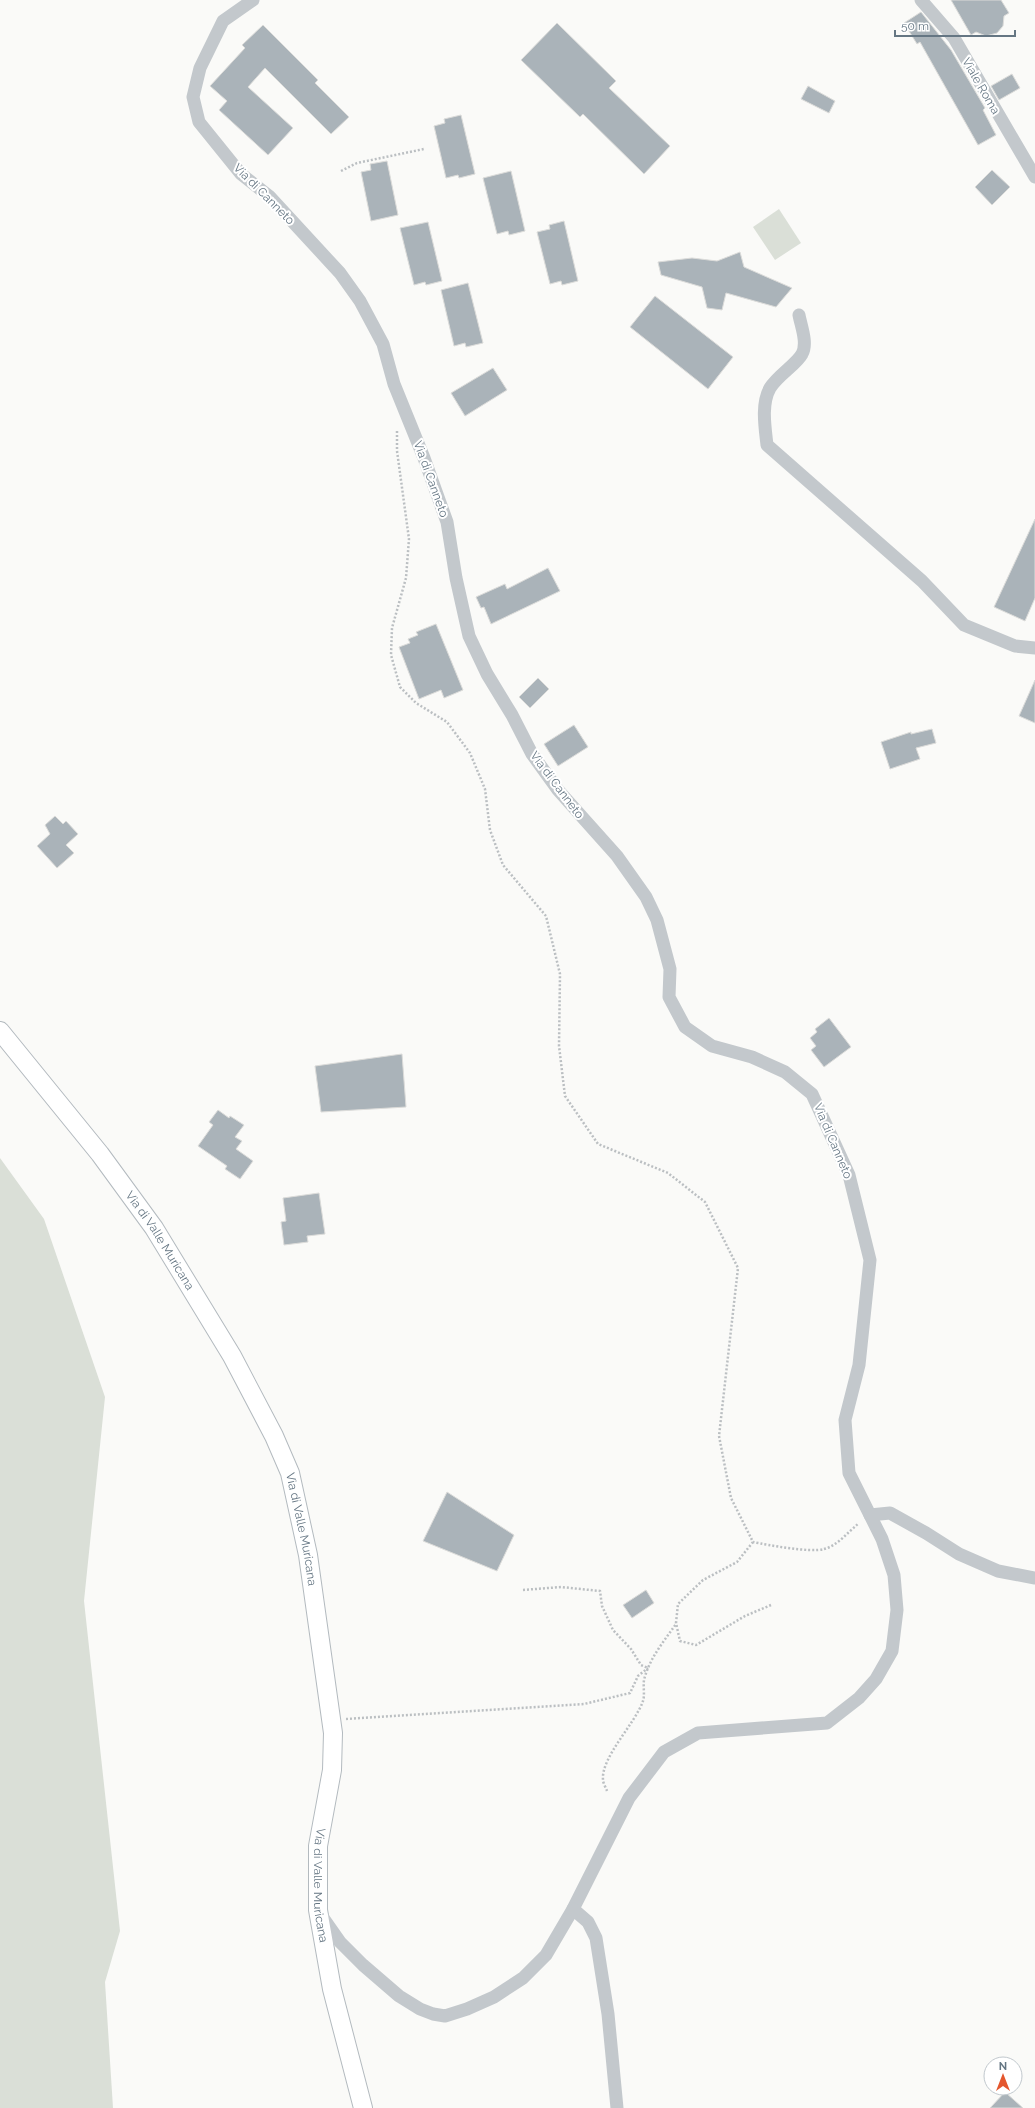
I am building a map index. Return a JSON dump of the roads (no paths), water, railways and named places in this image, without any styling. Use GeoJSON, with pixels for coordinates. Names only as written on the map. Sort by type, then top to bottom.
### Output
{"type":"FeatureCollection","features":[{"type":"Feature","properties":{"kind":"street","name":"Via di Canneto"},"geometry":{"type":"LineString","coordinates":[[254,0],[223,21],[200,68],[193,97],[199,122],[241,174],[269,196],[340,273],[360,301],[383,344],[394,384],[424,458],[447,522],[456,578],[469,636],[486,674],[512,715],[532,754],[558,790],[617,856],[646,897],[657,920],[670,969],[669,997],[685,1027],[712,1046],[752,1057],[785,1072],[812,1094],[849,1175],[870,1260],[859,1365],[845,1420],[849,1473],[882,1539],[894,1576],[897,1610],[892,1651],[876,1679],[859,1698],[828,1723],[698,1733],[664,1752],[629,1798],[573,1909],[546,1955],[523,1978],[483,2002],[445,2016],[433,2014],[420,2009],[388,1987],[340,1942],[318,1910]]}},
{"type":"Feature","properties":{"kind":"street","name":"Viale Roma"},"geometry":{"type":"LineString","coordinates":[[921,0],[954,38],[1035,177]]}},
{"type":"Feature","properties":{"kind":"street"},"geometry":{"type":"LineString","coordinates":[[799,315],[804,340],[802,354],[781,374],[770,389],[764,414],[767,445],[922,581],[964,625],[1015,646],[1035,648]]}},
{"type":"Feature","properties":{"kind":"street","name":"Via di Valle Muricana"},"geometry":{"type":"LineString","coordinates":[[0,1031],[100,1154],[145,1215],[232,1356],[274,1436],[290,1473],[300,1512],[319,1623],[332,1720],[333,1758],[318,1846],[318,1910],[331,1983],[363,2108]]}},
{"type":"Feature","properties":{"kind":"street"},"geometry":{"type":"LineString","coordinates":[[870,1514],[890,1514],[926,1533],[959,1554],[998,1572],[1035,1578]]}},
{"type":"Feature","properties":{"kind":"street"},"geometry":{"type":"LineString","coordinates":[[573,1909],[588,1922],[596,1938],[606,2002],[617,2108]]}}]}
